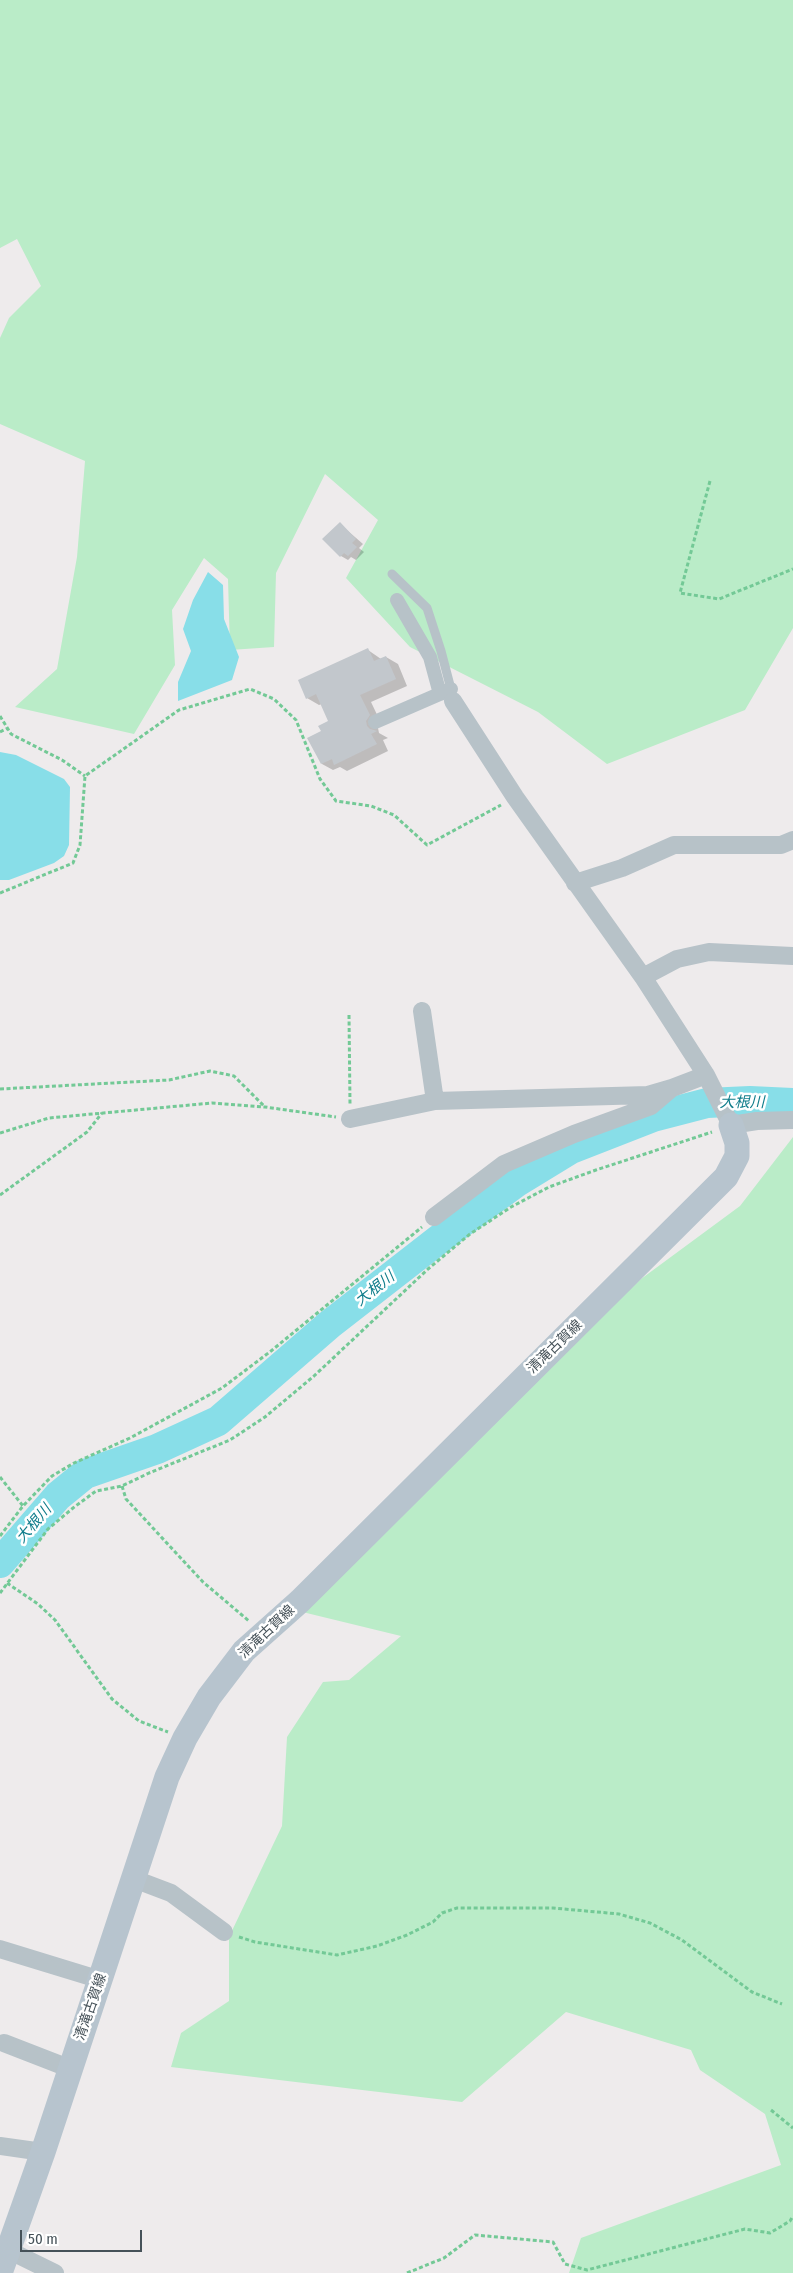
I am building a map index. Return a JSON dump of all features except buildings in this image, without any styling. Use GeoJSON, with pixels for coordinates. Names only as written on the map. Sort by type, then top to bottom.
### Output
{"type":"FeatureCollection","features":[{"type":"Feature","properties":{"kind":"main road","name":"清滝古賀線"},"geometry":{"type":"LineString","coordinates":[[0,2273],[4,2248],[43,2152],[167,1777],[185,1738],[224,1675],[263,1634],[300,1601],[726,1177],[737,1156],[737,1143],[731,1125]]}},
{"type":"Feature","properties":{"kind":"street"},"geometry":{"type":"LineString","coordinates":[[397,600],[430,657],[448,695],[515,797],[643,977],[706,1075],[731,1125],[757,1121],[793,1120]]}},
{"type":"Feature","properties":{"kind":"street"},"geometry":{"type":"LineString","coordinates":[[375,722],[448,695]]}},
{"type":"Feature","properties":{"kind":"street"},"geometry":{"type":"LineString","coordinates":[[575,883],[622,868],[674,845],[781,845],[793,840]]}},
{"type":"Feature","properties":{"kind":"street"},"geometry":{"type":"LineString","coordinates":[[643,977],[677,959],[709,952],[793,956]]}},
{"type":"Feature","properties":{"kind":"street"},"geometry":{"type":"LineString","coordinates":[[422,1011],[435,1101]]}},
{"type":"Feature","properties":{"kind":"street"},"geometry":{"type":"LineString","coordinates":[[350,1119],[435,1101],[648,1095],[706,1075]]}},
{"type":"Feature","properties":{"kind":"street"},"geometry":{"type":"LineString","coordinates":[[434,1217],[504,1164],[574,1134],[651,1106],[672,1088]]}},
{"type":"Feature","properties":{"kind":"street"},"geometry":{"type":"LineString","coordinates":[[134,1879],[171,1893],[224,1932]]}},
{"type":"Feature","properties":{"kind":"street"},"geometry":{"type":"LineString","coordinates":[[0,1949],[101,1980]]}},
{"type":"Feature","properties":{"kind":"street"},"geometry":{"type":"LineString","coordinates":[[4,2043],[70,2069]]}},
{"type":"Feature","properties":{"kind":"street"},"geometry":{"type":"LineString","coordinates":[[0,2146],[43,2152]]}},
{"type":"Feature","properties":{"kind":"street"},"geometry":{"type":"LineString","coordinates":[[4,2248],[55,2273]]}},
{"type":"Feature","properties":{"kind":"lane"},"geometry":{"type":"LineString","coordinates":[[392,574],[427,608],[442,651],[448,695]]}},
{"type":"Feature","properties":{"kind":"path"},"geometry":{"type":"LineString","coordinates":[[710,481],[680,593],[719,599],[793,569]]}},
{"type":"Feature","properties":{"kind":"path"},"geometry":{"type":"LineString","coordinates":[[85,776],[179,710],[250,689],[274,699],[296,720],[320,779],[336,801],[371,806],[394,814],[427,845],[515,797]]}},
{"type":"Feature","properties":{"kind":"path"},"geometry":{"type":"LineString","coordinates":[[0,716],[11,734],[62,760],[85,776]]}},
{"type":"Feature","properties":{"kind":"path"},"geometry":{"type":"LineString","coordinates":[[0,732],[8,728]]}},
{"type":"Feature","properties":{"kind":"path"},"geometry":{"type":"LineString","coordinates":[[0,893],[73,863],[80,844],[85,776]]}},
{"type":"Feature","properties":{"kind":"path"},"geometry":{"type":"LineString","coordinates":[[0,1133],[49,1118],[212,1103],[265,1107],[350,1119],[349,1015]]}},
{"type":"Feature","properties":{"kind":"path"},"geometry":{"type":"LineString","coordinates":[[0,1089],[169,1080],[210,1071],[234,1076],[265,1107]]}},
{"type":"Feature","properties":{"kind":"path"},"geometry":{"type":"LineString","coordinates":[[0,1195],[87,1132],[102,1113]]}},
{"type":"Feature","properties":{"kind":"path"},"geometry":{"type":"LineString","coordinates":[[0,1593],[48,1529],[73,1508],[96,1491],[122,1486],[149,1472],[230,1440],[265,1417],[314,1376],[428,1268],[470,1234],[510,1207],[549,1187],[731,1125]]}},
{"type":"Feature","properties":{"kind":"path"},"geometry":{"type":"LineString","coordinates":[[0,1536],[24,1506],[52,1476],[67,1467],[130,1438],[222,1388],[271,1351],[434,1217]]}},
{"type":"Feature","properties":{"kind":"path"},"geometry":{"type":"LineString","coordinates":[[0,1477],[24,1506]]}},
{"type":"Feature","properties":{"kind":"path"},"geometry":{"type":"LineString","coordinates":[[122,1486],[126,1499],[203,1582],[263,1634]]}},
{"type":"Feature","properties":{"kind":"path"},"geometry":{"type":"LineString","coordinates":[[7,1583],[38,1604],[55,1620],[112,1699],[139,1722],[185,1738]]}},
{"type":"Feature","properties":{"kind":"path"},"geometry":{"type":"LineString","coordinates":[[224,1932],[255,1942],[337,1955],[377,1946],[407,1935],[433,1922],[442,1913],[457,1908],[553,1908],[619,1914],[650,1923],[682,1940],[752,1992],[782,2004]]}},
{"type":"Feature","properties":{"kind":"path"},"geometry":{"type":"LineString","coordinates":[[772,2110],[793,2128]]}},
{"type":"Feature","properties":{"kind":"path"},"geometry":{"type":"LineString","coordinates":[[407,2273],[444,2258],[475,2235],[553,2242],[565,2264],[587,2270],[746,2229],[770,2234],[790,2221],[793,2216]]}},
{"type":"Feature","properties":{"kind":"green space"},"geometry":{"type":"Polygon","coordinates":[[[0,0],[793,0],[793,628],[745,710],[607,764],[538,712],[410,647],[346,578],[378,520],[325,474],[276,573],[274,647],[230,650],[228,579],[204,558],[172,610],[175,665],[134,734],[15,707],[57,669],[77,557],[85,461],[0,424],[0,338],[9,318],[41,286],[17,239],[0,248],[0,0]]]}},
{"type":"Feature","properties":{"kind":"green space"},"geometry":{"type":"Polygon","coordinates":[[[793,1137],[793,2273],[569,2273],[581,2238],[781,2165],[765,2114],[700,2070],[691,2050],[566,2012],[462,2102],[171,2067],[181,2033],[229,2001],[229,1937],[282,1826],[287,1737],[323,1682],[349,1680],[401,1636],[286,1608],[641,1279],[740,1206],[793,1137]]]}},
{"type":"Feature","properties":{"kind":"water"},"geometry":{"type":"Polygon","coordinates":[[[208,572],[223,585],[224,619],[239,657],[232,680],[178,701],[178,682],[191,651],[183,629],[193,600],[208,572]]]}},
{"type":"Feature","properties":{"kind":"water"},"geometry":{"type":"Polygon","coordinates":[[[0,752],[16,755],[64,779],[70,787],[69,845],[64,856],[54,863],[9,880],[0,880],[0,752]]]}},
{"type":"Feature","properties":{"kind":"waterway","name":"大根川"},"geometry":{"type":"LineString","coordinates":[[0,1563],[58,1496],[85,1474],[157,1449],[218,1421],[330,1324],[438,1240],[517,1182],[571,1149],[653,1117],[707,1103],[750,1101],[793,1103]]}}]}
